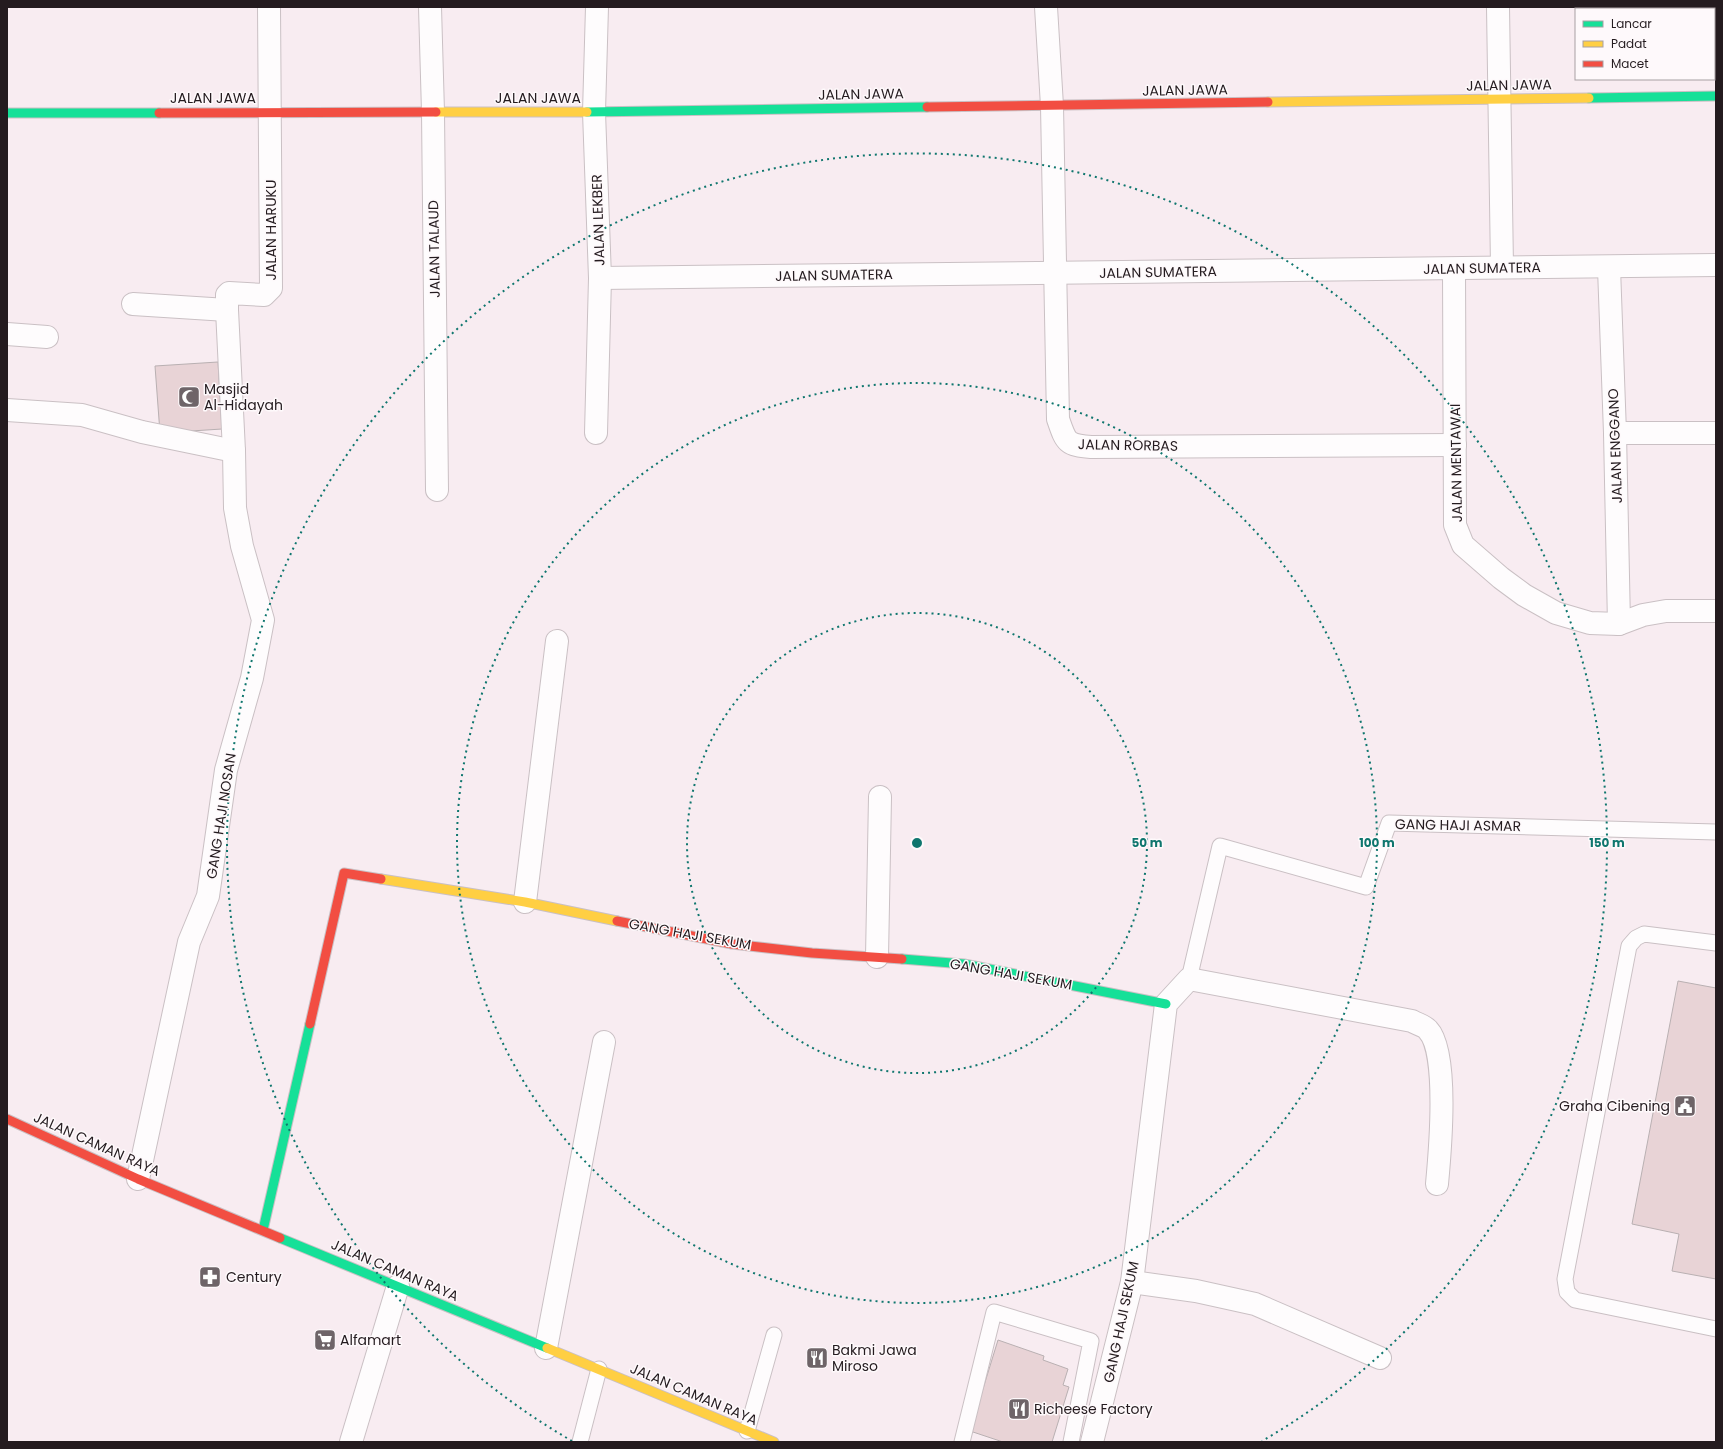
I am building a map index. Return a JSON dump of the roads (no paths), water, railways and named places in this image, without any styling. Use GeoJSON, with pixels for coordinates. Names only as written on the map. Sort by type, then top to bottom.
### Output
{"type":"FeatureCollection","features":[{"type":"Feature","properties":{"kind":"street"},"geometry":{"type":"LineString","coordinates":[[270,7],[271,112]]}},
{"type":"Feature","properties":{"kind":"street","name":"JALAN TALAUD"},"geometry":{"type":"LineString","coordinates":[[430,7],[433,112],[437,490]]}},
{"type":"Feature","properties":{"kind":"street","name":"JALAN LEKBER"},"geometry":{"type":"LineString","coordinates":[[596,433],[600,278],[594,112],[597,7]]}},
{"type":"Feature","properties":{"kind":"street","name":"JALAN RORBAS"},"geometry":{"type":"LineString","coordinates":[[1046,7],[1052,106],[1058,419],[1064,438],[1073,446],[1098,447],[1455,444]]}},
{"type":"Feature","properties":{"kind":"street"},"geometry":{"type":"LineString","coordinates":[[1498,7],[1502,268]]}},
{"type":"Feature","properties":{"kind":"street","name":"JALAN JAWA"},"geometry":{"type":"LineString","coordinates":[[7,113],[594,112],[1716,96]]}},
{"type":"Feature","properties":{"kind":"street","name":"JALAN HARUKU"},"geometry":{"type":"LineString","coordinates":[[227,310],[227,295],[229,293],[264,295],[271,288],[271,112]]}},
{"type":"Feature","properties":{"kind":"street","name":"JALAN SUMATERA"},"geometry":{"type":"LineString","coordinates":[[600,278],[1609,268],[1716,265]]}},
{"type":"Feature","properties":{"kind":"street","name":"JALAN ENGGANO"},"geometry":{"type":"LineString","coordinates":[[1609,268],[1615,433],[1619,624]]}},
{"type":"Feature","properties":{"kind":"street","name":"JALAN MENTAWAI"},"geometry":{"type":"LineString","coordinates":[[1454,269],[1456,525],[1464,545],[1501,578],[1524,595],[1556,613],[1590,623],[1619,624],[1643,615],[1666,611],[1716,611]]}},
{"type":"Feature","properties":{"kind":"street"},"geometry":{"type":"LineString","coordinates":[[133,304],[227,310]]}},
{"type":"Feature","properties":{"kind":"street","name":"GANG HAJI NOSAN"},"geometry":{"type":"LineString","coordinates":[[138,1179],[189,942],[208,896],[226,770],[252,678],[263,620],[242,546],[235,508],[234,452],[227,310]]}},
{"type":"Feature","properties":{"kind":"street"},"geometry":{"type":"LineString","coordinates":[[7,334],[47,337]]}},
{"type":"Feature","properties":{"kind":"street"},"geometry":{"type":"LineString","coordinates":[[7,410],[82,415],[142,432],[234,452]]}},
{"type":"Feature","properties":{"kind":"street"},"geometry":{"type":"LineString","coordinates":[[1615,433],[1716,433]]}},
{"type":"Feature","properties":{"kind":"street"},"geometry":{"type":"LineString","coordinates":[[525,902],[557,641]]}},
{"type":"Feature","properties":{"kind":"street"},"geometry":{"type":"LineString","coordinates":[[877,957],[880,796]]}},
{"type":"Feature","properties":{"kind":"street","name":"GANG HAJI SEKUM"},"geometry":{"type":"LineString","coordinates":[[263,1230],[344,873],[525,902],[732,944],[964,964],[1166,1004],[1132,1282],[1092,1442]]}},
{"type":"Feature","properties":{"kind":"street"},"geometry":{"type":"LineString","coordinates":[[1166,1004],[1189,979],[1412,1022],[1428,1029],[1435,1042],[1440,1066],[1440,1142],[1437,1184]]}},
{"type":"Feature","properties":{"kind":"street"},"geometry":{"type":"LineString","coordinates":[[546,1348],[604,1042]]}},
{"type":"Feature","properties":{"kind":"street","name":"JALAN CAMAN RAYA"},"geometry":{"type":"LineString","coordinates":[[7,1119],[138,1179],[774,1442]]}},
{"type":"Feature","properties":{"kind":"street"},"geometry":{"type":"LineString","coordinates":[[1132,1282],[1196,1291],[1255,1304],[1380,1358]]}},
{"type":"Feature","properties":{"kind":"street"},"geometry":{"type":"LineString","coordinates":[[351,1442],[398,1286]]}},
{"type":"Feature","properties":{"kind":"lane","name":"GANG HAJI ASMAR"},"geometry":{"type":"LineString","coordinates":[[1189,979],[1220,846],[1366,887],[1389,823],[1716,832]]}},
{"type":"Feature","properties":{"kind":"lane"},"geometry":{"type":"LineString","coordinates":[[1716,943],[1644,934],[1636,938],[1629,946],[1565,1279],[1567,1292],[1575,1300],[1716,1329]]}},
{"type":"Feature","properties":{"kind":"lane"},"geometry":{"type":"LineString","coordinates":[[962,1442],[994,1312],[1091,1341],[1071,1442]]}},
{"type":"Feature","properties":{"kind":"lane"},"geometry":{"type":"LineString","coordinates":[[747,1431],[774,1335]]}},
{"type":"Feature","properties":{"kind":"lane"},"geometry":{"type":"LineString","coordinates":[[580,1442],[599,1369]]}},
{"type":"Feature","properties":{"kind":"place","name":"Masjid Al-Hidayah"},"geometry":{"type":"Point","coordinates":[189,397]}},
{"type":"Feature","properties":{"kind":"place","name":"Graha Cibening"},"geometry":{"type":"Point","coordinates":[1685,1106]}},
{"type":"Feature","properties":{"kind":"place","name":"Century"},"geometry":{"type":"Point","coordinates":[210,1277]}},
{"type":"Feature","properties":{"kind":"place","name":"Alfamart"},"geometry":{"type":"Point","coordinates":[325,1340]}},
{"type":"Feature","properties":{"kind":"place","name":"Bakmi Jawa Miroso"},"geometry":{"type":"Point","coordinates":[817,1358]}},
{"type":"Feature","properties":{"kind":"place","name":"Richeese Factory"},"geometry":{"type":"Point","coordinates":[1019,1409]}}]}
